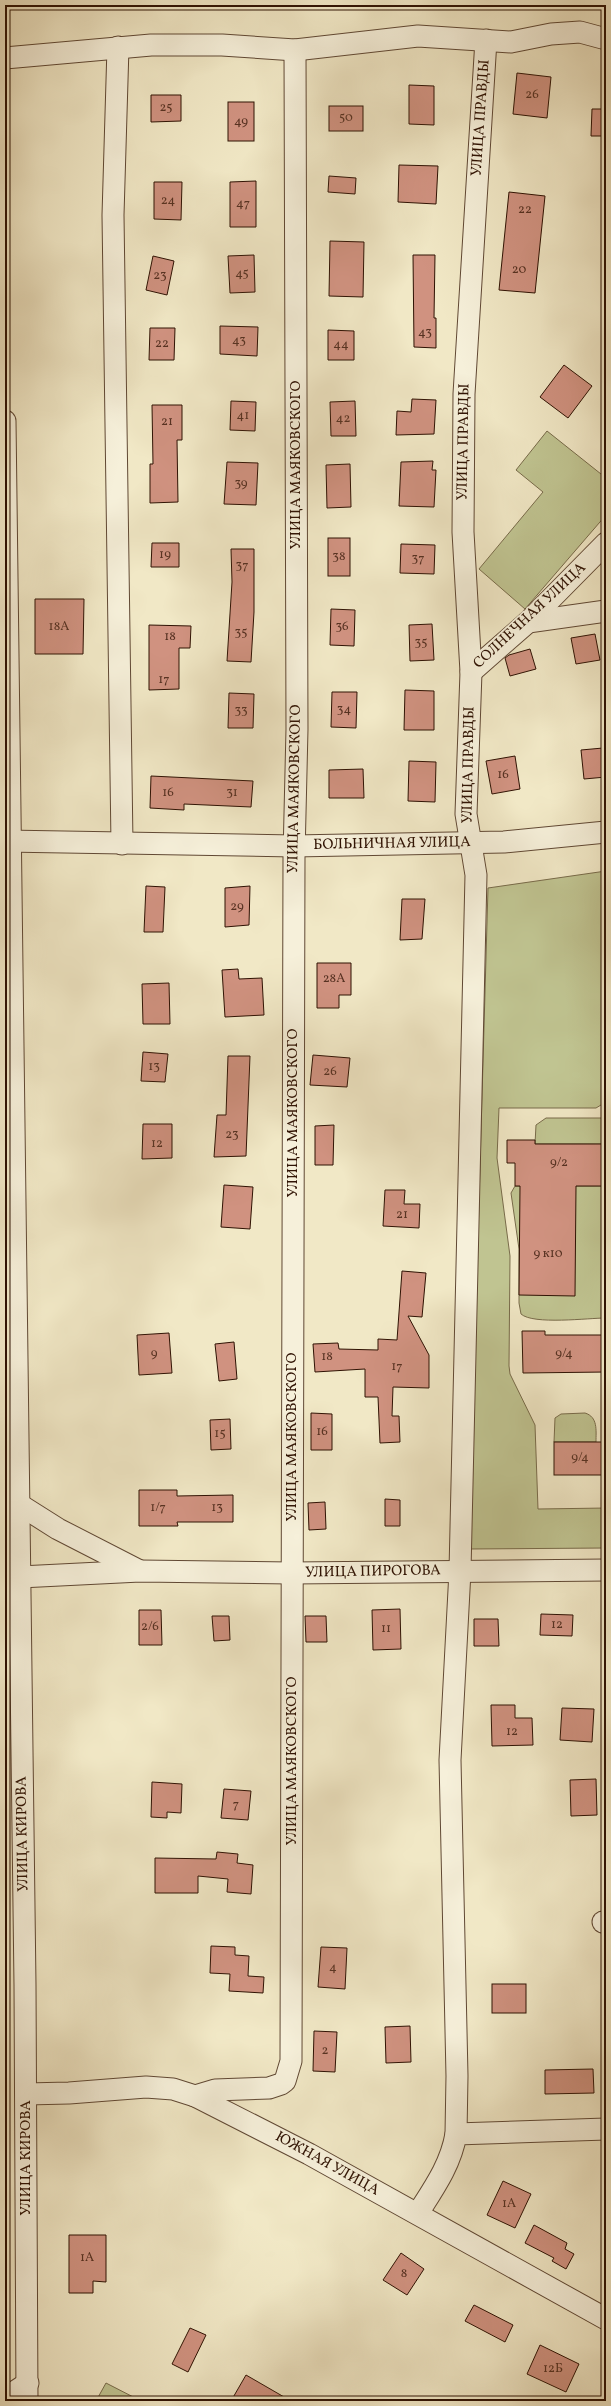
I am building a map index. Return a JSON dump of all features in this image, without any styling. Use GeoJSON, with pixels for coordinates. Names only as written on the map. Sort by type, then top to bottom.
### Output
{"type":"FeatureCollection","features":[{"type":"Feature","properties":{"kind":"street"},"geometry":{"type":"LineString","coordinates":[[5,58],[118,47],[201,44],[295,50],[418,36],[511,42],[551,34],[580,32],[606,39]]}},
{"type":"Feature","properties":{"kind":"street","name":"УЛИЦА ПРАВДЫ"},"geometry":{"type":"LineString","coordinates":[[418,2213],[447,2164],[456,2134],[457,2076],[450,1760],[460,1571],[476,882],[472,842],[466,814],[471,672],[463,532],[464,394],[486,40]]}},
{"type":"Feature","properties":{"kind":"street"},"geometry":{"type":"LineString","coordinates":[[118,47],[113,215],[122,844]]}},
{"type":"Feature","properties":{"kind":"street","name":"УЛИЦА МАЯКОВСКОГО"},"geometry":{"type":"LineString","coordinates":[[195,2096],[215,2090],[276,2086],[285,2081],[290,2069],[292,2041],[291,1573],[294,846],[297,729],[295,50]]}},
{"type":"Feature","properties":{"kind":"street","name":"УЛИЦА КИРОВА"},"geometry":{"type":"LineString","coordinates":[[5,421],[7,841],[15,1082],[20,1505],[26,2094],[27,2392],[5,2398]]}},
{"type":"Feature","properties":{"kind":"street","name":"СОЛНЕЧНАЯ УЛИЦА"},"geometry":{"type":"LineString","coordinates":[[471,672],[528,622],[606,543]]}},
{"type":"Feature","properties":{"kind":"street"},"geometry":{"type":"LineString","coordinates":[[528,622],[606,612]]}},
{"type":"Feature","properties":{"kind":"street","name":"БОЛЬНИЧНАЯ УЛИЦА"},"geometry":{"type":"LineString","coordinates":[[7,841],[294,846],[534,840],[606,832]]}},
{"type":"Feature","properties":{"kind":"street","name":"УЛИЦА ПИРОГОВА"},"geometry":{"type":"LineString","coordinates":[[20,1505],[58,1529],[140,1571]]}},
{"type":"Feature","properties":{"kind":"street","name":"УЛИЦА ПИРОГОВА"},"geometry":{"type":"LineString","coordinates":[[20,1577],[140,1571],[291,1573],[606,1570]]}},
{"type":"Feature","properties":{"kind":"street","name":"ЮЖНАЯ УЛИЦА"},"geometry":{"type":"LineString","coordinates":[[26,2094],[69,2093],[146,2086],[173,2089],[195,2096],[262,2128],[418,2213],[606,2319]]}},
{"type":"Feature","properties":{"kind":"street"},"geometry":{"type":"LineString","coordinates":[[456,2134],[606,2128]]}},
{"type":"Feature","properties":{"kind":"green space"},"geometry":{"type":"Polygon","coordinates":[[[547,431],[606,478],[606,515],[525,609],[479,569],[543,492],[516,470],[547,431]]]}},
{"type":"Feature","properties":{"kind":"green space"},"geometry":{"type":"Polygon","coordinates":[[[606,871],[606,1102],[596,1108],[499,1108],[497,1158],[510,1256],[509,1366],[510,1374],[535,1425],[538,1509],[606,1508],[606,1548],[469,1549],[488,888],[606,871]]]}},
{"type":"Feature","properties":{"kind":"green space"},"geometry":{"type":"Polygon","coordinates":[[[546,1118],[606,1118],[606,1144],[535,1144],[536,1125],[546,1118]]]}},
{"type":"Feature","properties":{"kind":"green space"},"geometry":{"type":"Polygon","coordinates":[[[515,1186],[606,1186],[606,1318],[549,1320],[527,1317],[521,1314],[519,1303],[519,1249],[511,1193],[515,1186]]]}},
{"type":"Feature","properties":{"kind":"green space"},"geometry":{"type":"Polygon","coordinates":[[[585,1413],[594,1421],[596,1429],[596,1442],[554,1442],[555,1418],[561,1414],[585,1413]]]}},
{"type":"Feature","properties":{"kind":"green space"},"geometry":{"type":"Polygon","coordinates":[[[5,1494],[8,1503],[9,1590],[5,1600],[5,1494]]]}},
{"type":"Feature","properties":{"kind":"green space"},"geometry":{"type":"Polygon","coordinates":[[[106,2383],[141,2401],[96,2401],[106,2383]]]}},
{"type":"Feature","properties":{"kind":"building"},"geometry":{"type":"Polygon","coordinates":[[[517,73],[551,77],[547,118],[513,114],[517,73]]]}},
{"type":"Feature","properties":{"kind":"building"},"geometry":{"type":"Polygon","coordinates":[[[409,85],[434,86],[434,125],[409,124],[409,85]]]}},
{"type":"Feature","properties":{"kind":"building"},"geometry":{"type":"Polygon","coordinates":[[[151,95],[181,95],[181,121],[151,122],[151,95]]]}},
{"type":"Feature","properties":{"kind":"building"},"geometry":{"type":"Polygon","coordinates":[[[228,102],[254,102],[254,141],[228,141],[228,102]]]}},
{"type":"Feature","properties":{"kind":"building"},"geometry":{"type":"Polygon","coordinates":[[[329,106],[363,106],[363,131],[329,131],[329,106]]]}},
{"type":"Feature","properties":{"kind":"building"},"geometry":{"type":"Polygon","coordinates":[[[592,109],[606,109],[606,136],[591,136],[592,109]]]}},
{"type":"Feature","properties":{"kind":"building"},"geometry":{"type":"Polygon","coordinates":[[[399,165],[438,166],[436,204],[398,202],[399,165]]]}},
{"type":"Feature","properties":{"kind":"building"},"geometry":{"type":"Polygon","coordinates":[[[329,176],[356,178],[355,194],[328,192],[329,176]]]}},
{"type":"Feature","properties":{"kind":"building"},"geometry":{"type":"Polygon","coordinates":[[[256,181],[256,227],[230,227],[230,182],[256,181]]]}},
{"type":"Feature","properties":{"kind":"building"},"geometry":{"type":"Polygon","coordinates":[[[154,182],[182,182],[181,220],[154,219],[154,182]]]}},
{"type":"Feature","properties":{"kind":"building"},"geometry":{"type":"Polygon","coordinates":[[[509,192],[545,196],[535,293],[499,290],[509,192]]]}},
{"type":"Feature","properties":{"kind":"building"},"geometry":{"type":"Polygon","coordinates":[[[330,241],[364,242],[363,297],[329,296],[330,241]]]}},
{"type":"Feature","properties":{"kind":"building"},"geometry":{"type":"Polygon","coordinates":[[[254,255],[255,292],[230,293],[228,256],[254,255]]]}},
{"type":"Feature","properties":{"kind":"building"},"geometry":{"type":"Polygon","coordinates":[[[413,255],[435,255],[434,318],[436,318],[436,348],[414,347],[413,255]]]}},
{"type":"Feature","properties":{"kind":"building"},"geometry":{"type":"Polygon","coordinates":[[[153,256],[174,261],[167,295],[146,290],[153,256]]]}},
{"type":"Feature","properties":{"kind":"building"},"geometry":{"type":"Polygon","coordinates":[[[220,326],[258,327],[257,356],[220,354],[220,326]]]}},
{"type":"Feature","properties":{"kind":"building"},"geometry":{"type":"Polygon","coordinates":[[[150,328],[175,328],[174,360],[149,360],[150,328]]]}},
{"type":"Feature","properties":{"kind":"building"},"geometry":{"type":"Polygon","coordinates":[[[328,330],[354,331],[354,360],[328,360],[328,330]]]}},
{"type":"Feature","properties":{"kind":"building"},"geometry":{"type":"Polygon","coordinates":[[[564,365],[592,386],[568,418],[540,397],[564,365]]]}},
{"type":"Feature","properties":{"kind":"building"},"geometry":{"type":"Polygon","coordinates":[[[412,399],[436,400],[434,434],[396,435],[397,411],[411,412],[412,399]]]}},
{"type":"Feature","properties":{"kind":"building"},"geometry":{"type":"Polygon","coordinates":[[[231,401],[256,402],[255,431],[230,430],[231,401]]]}},
{"type":"Feature","properties":{"kind":"building"},"geometry":{"type":"Polygon","coordinates":[[[355,401],[356,436],[331,436],[330,402],[355,401]]]}},
{"type":"Feature","properties":{"kind":"building"},"geometry":{"type":"Polygon","coordinates":[[[152,405],[182,405],[182,440],[177,440],[178,502],[150,503],[150,464],[153,464],[152,405]]]}},
{"type":"Feature","properties":{"kind":"building"},"geometry":{"type":"Polygon","coordinates":[[[433,461],[432,470],[436,470],[434,507],[399,506],[401,462],[433,461]]]}},
{"type":"Feature","properties":{"kind":"building"},"geometry":{"type":"Polygon","coordinates":[[[227,462],[258,463],[256,505],[224,504],[227,462]]]}},
{"type":"Feature","properties":{"kind":"building"},"geometry":{"type":"Polygon","coordinates":[[[350,464],[351,507],[327,508],[326,465],[350,464]]]}},
{"type":"Feature","properties":{"kind":"building"},"geometry":{"type":"Polygon","coordinates":[[[328,538],[350,538],[350,576],[328,576],[328,538]]]}},
{"type":"Feature","properties":{"kind":"building"},"geometry":{"type":"Polygon","coordinates":[[[152,543],[179,543],[179,567],[151,567],[152,543]]]}},
{"type":"Feature","properties":{"kind":"building"},"geometry":{"type":"Polygon","coordinates":[[[401,544],[435,545],[434,574],[400,573],[401,544]]]}},
{"type":"Feature","properties":{"kind":"building"},"geometry":{"type":"Polygon","coordinates":[[[231,549],[254,549],[254,612],[251,662],[227,661],[232,582],[231,549]]]}},
{"type":"Feature","properties":{"kind":"building"},"geometry":{"type":"Polygon","coordinates":[[[35,599],[84,599],[83,654],[35,654],[35,599]]]}},
{"type":"Feature","properties":{"kind":"building"},"geometry":{"type":"Polygon","coordinates":[[[331,609],[355,610],[354,646],[330,645],[331,609]]]}},
{"type":"Feature","properties":{"kind":"building"},"geometry":{"type":"Polygon","coordinates":[[[432,624],[434,660],[410,661],[409,625],[432,624]]]}},
{"type":"Feature","properties":{"kind":"building"},"geometry":{"type":"Polygon","coordinates":[[[149,625],[191,626],[190,648],[179,648],[179,689],[149,690],[149,625]]]}},
{"type":"Feature","properties":{"kind":"building"},"geometry":{"type":"Polygon","coordinates":[[[595,634],[600,660],[576,664],[571,638],[595,634]]]}},
{"type":"Feature","properties":{"kind":"building"},"geometry":{"type":"Polygon","coordinates":[[[530,649],[536,669],[510,676],[505,658],[509,655],[530,649]]]}},
{"type":"Feature","properties":{"kind":"building"},"geometry":{"type":"Polygon","coordinates":[[[405,690],[434,691],[434,730],[404,730],[405,690]]]}},
{"type":"Feature","properties":{"kind":"building"},"geometry":{"type":"Polygon","coordinates":[[[332,692],[357,692],[356,728],[331,727],[332,692]]]}},
{"type":"Feature","properties":{"kind":"building"},"geometry":{"type":"Polygon","coordinates":[[[229,693],[254,694],[253,728],[228,728],[229,693]]]}},
{"type":"Feature","properties":{"kind":"building"},"geometry":{"type":"Polygon","coordinates":[[[603,748],[606,777],[584,779],[581,750],[603,748]]]}},
{"type":"Feature","properties":{"kind":"building"},"geometry":{"type":"Polygon","coordinates":[[[515,756],[520,789],[492,794],[486,761],[515,756]]]}},
{"type":"Feature","properties":{"kind":"building"},"geometry":{"type":"Polygon","coordinates":[[[409,761],[436,762],[435,802],[408,801],[409,761]]]}},
{"type":"Feature","properties":{"kind":"building"},"geometry":{"type":"Polygon","coordinates":[[[363,769],[364,798],[329,798],[329,770],[363,769]]]}},
{"type":"Feature","properties":{"kind":"building"},"geometry":{"type":"Polygon","coordinates":[[[151,776],[253,781],[251,807],[184,804],[184,810],[150,808],[151,776]]]}},
{"type":"Feature","properties":{"kind":"building"},"geometry":{"type":"Polygon","coordinates":[[[146,886],[165,887],[163,932],[144,932],[146,886]]]}},
{"type":"Feature","properties":{"kind":"building"},"geometry":{"type":"Polygon","coordinates":[[[250,886],[249,925],[225,927],[225,888],[250,886]]]}},
{"type":"Feature","properties":{"kind":"building"},"geometry":{"type":"Polygon","coordinates":[[[402,899],[425,899],[422,939],[400,940],[402,899]]]}},
{"type":"Feature","properties":{"kind":"building"},"geometry":{"type":"Polygon","coordinates":[[[317,963],[351,963],[351,995],[339,995],[339,1008],[317,1008],[317,963]]]}},
{"type":"Feature","properties":{"kind":"building"},"geometry":{"type":"Polygon","coordinates":[[[238,969],[239,979],[262,978],[264,1015],[225,1017],[222,970],[238,969]]]}},
{"type":"Feature","properties":{"kind":"building"},"geometry":{"type":"Polygon","coordinates":[[[169,983],[170,1024],[143,1024],[142,984],[169,983]]]}},
{"type":"Feature","properties":{"kind":"building"},"geometry":{"type":"Polygon","coordinates":[[[143,1052],[168,1054],[165,1082],[141,1081],[143,1052]]]}},
{"type":"Feature","properties":{"kind":"building"},"geometry":{"type":"Polygon","coordinates":[[[313,1055],[350,1058],[347,1087],[310,1085],[313,1055]]]}},
{"type":"Feature","properties":{"kind":"building"},"geometry":{"type":"Polygon","coordinates":[[[228,1056],[250,1056],[246,1156],[214,1157],[217,1115],[226,1115],[228,1056]]]}},
{"type":"Feature","properties":{"kind":"building"},"geometry":{"type":"Polygon","coordinates":[[[143,1124],[172,1124],[172,1158],[142,1159],[143,1124]]]}},
{"type":"Feature","properties":{"kind":"building"},"geometry":{"type":"Polygon","coordinates":[[[334,1125],[333,1165],[315,1165],[315,1126],[334,1125]]]}},
{"type":"Feature","properties":{"kind":"building"},"geometry":{"type":"Polygon","coordinates":[[[507,1140],[535,1140],[535,1144],[606,1144],[606,1186],[576,1186],[575,1296],[519,1295],[520,1186],[515,1186],[515,1163],[507,1163],[507,1140]]]}},
{"type":"Feature","properties":{"kind":"building"},"geometry":{"type":"Polygon","coordinates":[[[224,1185],[253,1187],[250,1229],[221,1227],[224,1185]]]}},
{"type":"Feature","properties":{"kind":"building"},"geometry":{"type":"Polygon","coordinates":[[[385,1190],[405,1190],[404,1204],[420,1204],[419,1228],[383,1226],[385,1190]]]}},
{"type":"Feature","properties":{"kind":"building"},"geometry":{"type":"Polygon","coordinates":[[[402,1271],[426,1273],[422,1317],[408,1316],[429,1355],[429,1388],[393,1387],[392,1416],[399,1416],[400,1442],[380,1443],[378,1397],[365,1397],[365,1369],[315,1372],[313,1344],[338,1343],[339,1349],[378,1350],[378,1339],[397,1340],[402,1271]]]}},
{"type":"Feature","properties":{"kind":"building"},"geometry":{"type":"Polygon","coordinates":[[[522,1331],[545,1331],[545,1335],[606,1335],[606,1372],[523,1373],[522,1331]]]}},
{"type":"Feature","properties":{"kind":"building"},"geometry":{"type":"Polygon","coordinates":[[[169,1333],[172,1373],[139,1375],[137,1335],[169,1333]]]}},
{"type":"Feature","properties":{"kind":"building"},"geometry":{"type":"Polygon","coordinates":[[[234,1342],[237,1379],[219,1381],[215,1344],[234,1342]]]}},
{"type":"Feature","properties":{"kind":"building"},"geometry":{"type":"Polygon","coordinates":[[[311,1413],[332,1414],[332,1450],[311,1450],[311,1413]]]}},
{"type":"Feature","properties":{"kind":"building"},"geometry":{"type":"Polygon","coordinates":[[[230,1419],[231,1449],[211,1450],[210,1420],[230,1419]]]}},
{"type":"Feature","properties":{"kind":"building"},"geometry":{"type":"Polygon","coordinates":[[[554,1442],[606,1442],[606,1475],[554,1475],[554,1442]]]}},
{"type":"Feature","properties":{"kind":"building"},"geometry":{"type":"Polygon","coordinates":[[[139,1490],[177,1490],[177,1496],[233,1495],[233,1522],[177,1522],[178,1526],[139,1526],[139,1490]]]}},
{"type":"Feature","properties":{"kind":"building"},"geometry":{"type":"Polygon","coordinates":[[[385,1499],[400,1500],[400,1526],[385,1526],[385,1499]]]}},
{"type":"Feature","properties":{"kind":"building"},"geometry":{"type":"Polygon","coordinates":[[[325,1502],[326,1529],[309,1530],[308,1503],[325,1502]]]}},
{"type":"Feature","properties":{"kind":"building"},"geometry":{"type":"Polygon","coordinates":[[[400,1609],[401,1649],[373,1650],[372,1610],[400,1609]]]}},
{"type":"Feature","properties":{"kind":"building"},"geometry":{"type":"Polygon","coordinates":[[[139,1610],[161,1610],[162,1645],[139,1645],[139,1610]]]}},
{"type":"Feature","properties":{"kind":"building"},"geometry":{"type":"Polygon","coordinates":[[[541,1614],[573,1615],[572,1636],[540,1635],[541,1614]]]}},
{"type":"Feature","properties":{"kind":"building"},"geometry":{"type":"Polygon","coordinates":[[[212,1616],[229,1616],[230,1640],[214,1641],[212,1616]]]}},
{"type":"Feature","properties":{"kind":"building"},"geometry":{"type":"Polygon","coordinates":[[[305,1616],[326,1616],[327,1642],[306,1642],[305,1616]]]}},
{"type":"Feature","properties":{"kind":"building"},"geometry":{"type":"Polygon","coordinates":[[[474,1619],[498,1619],[499,1646],[474,1646],[474,1619]]]}},
{"type":"Feature","properties":{"kind":"building"},"geometry":{"type":"Polygon","coordinates":[[[491,1705],[515,1705],[515,1718],[532,1718],[533,1745],[492,1746],[491,1705]]]}},
{"type":"Feature","properties":{"kind":"building"},"geometry":{"type":"Polygon","coordinates":[[[562,1708],[594,1709],[592,1742],[560,1740],[562,1708]]]}},
{"type":"Feature","properties":{"kind":"building"},"geometry":{"type":"Polygon","coordinates":[[[596,1779],[597,1815],[571,1816],[570,1780],[596,1779]]]}},
{"type":"Feature","properties":{"kind":"building"},"geometry":{"type":"Polygon","coordinates":[[[152,1782],[182,1784],[181,1813],[167,1812],[167,1818],[151,1817],[152,1782]]]}},
{"type":"Feature","properties":{"kind":"building"},"geometry":{"type":"Polygon","coordinates":[[[224,1789],[251,1791],[248,1820],[221,1818],[224,1789]]]}},
{"type":"Feature","properties":{"kind":"building"},"geometry":{"type":"Polygon","coordinates":[[[217,1852],[238,1854],[237,1863],[253,1865],[251,1894],[227,1892],[228,1879],[198,1876],[198,1893],[155,1893],[155,1858],[216,1859],[217,1852]]]}},
{"type":"Feature","properties":{"kind":"building"},"geometry":{"type":"Polygon","coordinates":[[[211,1946],[235,1947],[235,1955],[249,1956],[248,1976],[264,1977],[263,1993],[229,1991],[230,1974],[210,1973],[211,1946]]]}},
{"type":"Feature","properties":{"kind":"building"},"geometry":{"type":"Polygon","coordinates":[[[321,1947],[347,1948],[345,1989],[318,1987],[321,1947]]]}},
{"type":"Feature","properties":{"kind":"building"},"geometry":{"type":"Polygon","coordinates":[[[492,1984],[526,1984],[526,2013],[492,2013],[492,1984]]]}},
{"type":"Feature","properties":{"kind":"building"},"geometry":{"type":"Polygon","coordinates":[[[410,2026],[411,2062],[386,2063],[385,2027],[410,2026]]]}},
{"type":"Feature","properties":{"kind":"building"},"geometry":{"type":"Polygon","coordinates":[[[314,2031],[337,2032],[335,2072],[313,2071],[314,2031]]]}},
{"type":"Feature","properties":{"kind":"building"},"geometry":{"type":"Polygon","coordinates":[[[593,2069],[594,2093],[545,2094],[545,2070],[593,2069]]]}},
{"type":"Feature","properties":{"kind":"building"},"geometry":{"type":"Polygon","coordinates":[[[503,2181],[531,2194],[515,2228],[487,2215],[503,2181]]]}},
{"type":"Feature","properties":{"kind":"building"},"geometry":{"type":"Polygon","coordinates":[[[534,2225],[567,2243],[565,2249],[574,2254],[566,2269],[552,2261],[554,2258],[525,2243],[534,2225]]]}},
{"type":"Feature","properties":{"kind":"building"},"geometry":{"type":"Polygon","coordinates":[[[69,2235],[106,2235],[106,2282],[93,2281],[93,2293],[69,2293],[69,2235]]]}},
{"type":"Feature","properties":{"kind":"building"},"geometry":{"type":"Polygon","coordinates":[[[401,2253],[424,2269],[407,2295],[383,2280],[401,2253]]]}},
{"type":"Feature","properties":{"kind":"building"},"geometry":{"type":"Polygon","coordinates":[[[474,2305],[513,2325],[505,2342],[465,2321],[474,2305]]]}},
{"type":"Feature","properties":{"kind":"building"},"geometry":{"type":"Polygon","coordinates":[[[190,2328],[206,2335],[188,2372],[172,2364],[190,2328]]]}},
{"type":"Feature","properties":{"kind":"building"},"geometry":{"type":"Polygon","coordinates":[[[540,2345],[579,2364],[566,2392],[527,2374],[540,2345]]]}},
{"type":"Feature","properties":{"kind":"building"},"geometry":{"type":"Polygon","coordinates":[[[246,2375],[291,2401],[231,2401],[246,2375]]]}}]}
